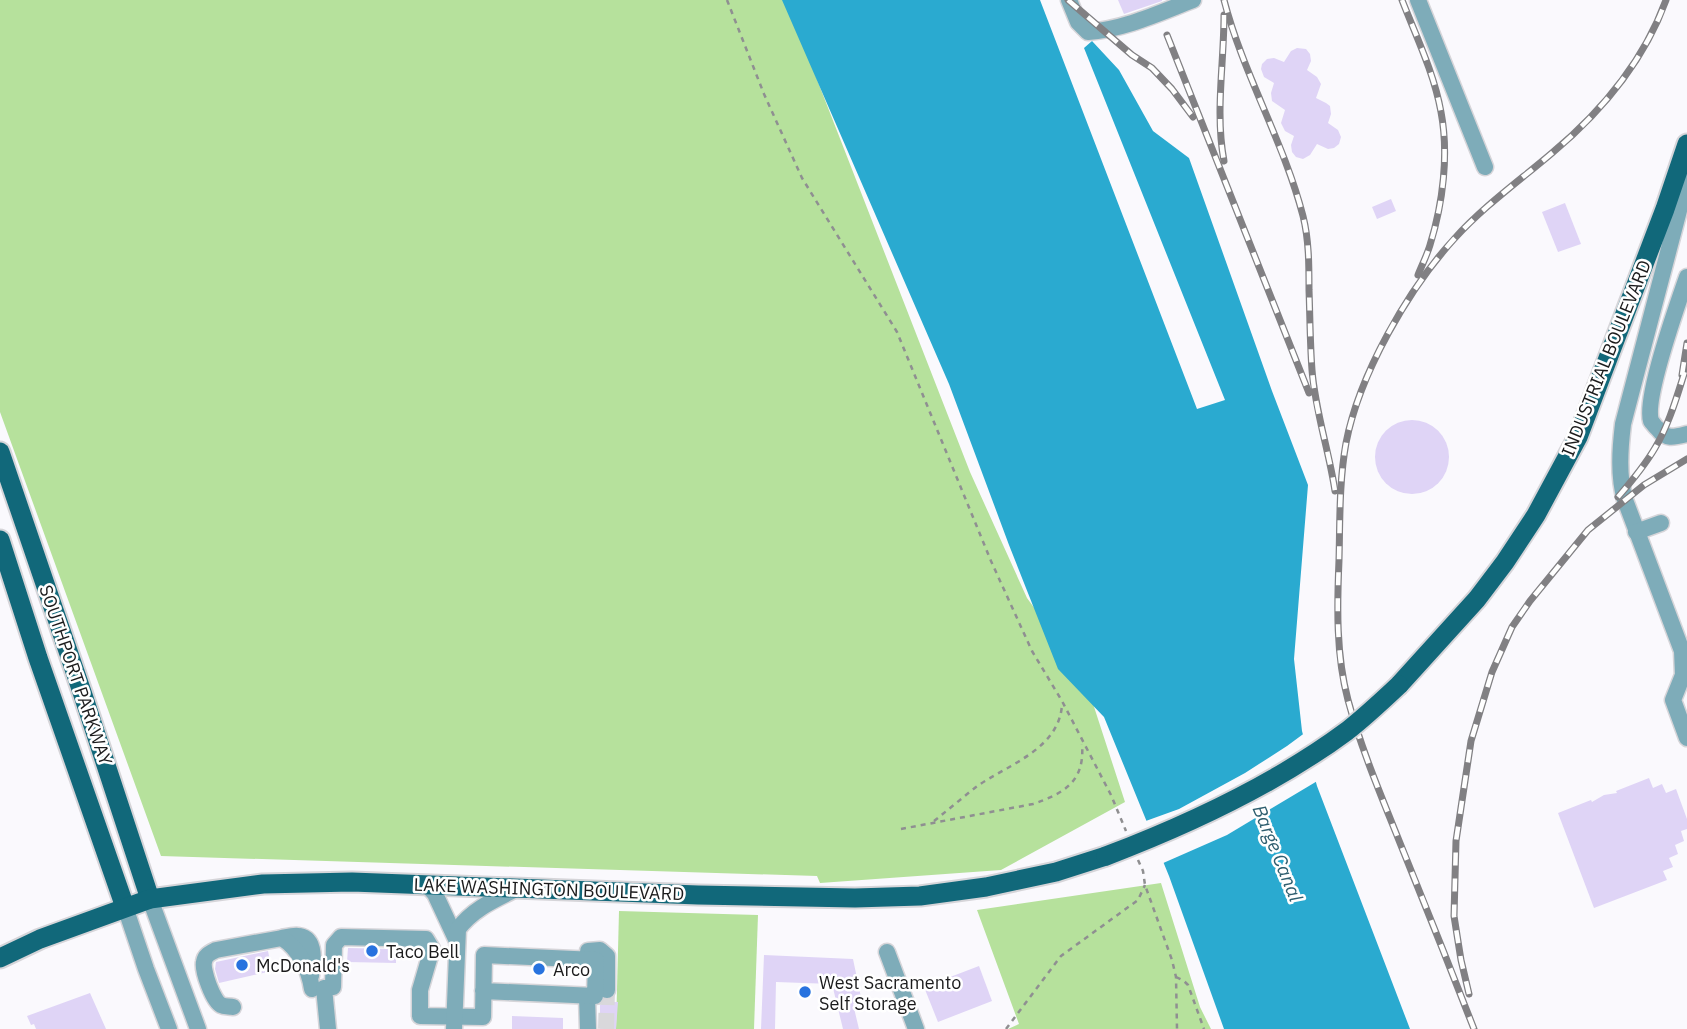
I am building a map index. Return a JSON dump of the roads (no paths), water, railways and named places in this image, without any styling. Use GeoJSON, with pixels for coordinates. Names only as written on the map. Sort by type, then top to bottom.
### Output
{"type":"FeatureCollection","features":[{"type":"Feature","properties":{"kind":"main road","name":"INDUSTRIAL BOULEVARD"},"geometry":{"type":"LineString","coordinates":[[1106,856],[1194,820],[1259,787],[1307,758],[1347,730],[1399,685],[1477,599],[1536,515],[1578,437],[1687,144]]}},
{"type":"Feature","properties":{"kind":"main road","name":"SOUTHPORT PARKWAY"},"geometry":{"type":"LineString","coordinates":[[0,452],[150,899]]}},
{"type":"Feature","properties":{"kind":"main road","name":"SOUTHPORT PARKWAY"},"geometry":{"type":"LineString","coordinates":[[0,540],[125,907]]}},
{"type":"Feature","properties":{"kind":"main road","name":"LAKE WASHINGTON BOULEVARD"},"geometry":{"type":"LineString","coordinates":[[0,958],[40,939],[150,899],[263,884],[352,882],[855,898],[907,896],[986,887],[1056,872],[1106,856]]}},
{"type":"Feature","properties":{"kind":"street"},"geometry":{"type":"LineString","coordinates":[[1069,0],[1078,22],[1088,32],[1104,31],[1193,0]]}},
{"type":"Feature","properties":{"kind":"street"},"geometry":{"type":"LineString","coordinates":[[1418,0],[1485,167]]}},
{"type":"Feature","properties":{"kind":"street"},"geometry":{"type":"LineString","coordinates":[[1687,180],[1623,424],[1620,452],[1622,492],[1682,651],[1686,676],[1673,700],[1687,738]]}},
{"type":"Feature","properties":{"kind":"street"},"geometry":{"type":"LineString","coordinates":[[1687,277],[1662,353],[1651,402],[1651,421],[1662,435],[1672,438],[1687,434]]}},
{"type":"Feature","properties":{"kind":"street"},"geometry":{"type":"LineString","coordinates":[[1636,532],[1661,523]]}},
{"type":"Feature","properties":{"kind":"street"},"geometry":{"type":"LineString","coordinates":[[426,884],[435,894],[456,939]]}},
{"type":"Feature","properties":{"kind":"street"},"geometry":{"type":"LineString","coordinates":[[454,1022],[458,929],[476,910],[518,887]]}},
{"type":"Feature","properties":{"kind":"street"},"geometry":{"type":"LineString","coordinates":[[150,899],[198,1029]]}},
{"type":"Feature","properties":{"kind":"street"},"geometry":{"type":"LineString","coordinates":[[125,907],[169,1029]]}},
{"type":"Feature","properties":{"kind":"street"},"geometry":{"type":"LineString","coordinates":[[233,1007],[221,1005],[214,999],[203,970],[206,956],[216,950],[298,935],[310,944],[314,962],[311,984]]}},
{"type":"Feature","properties":{"kind":"street"},"geometry":{"type":"LineString","coordinates":[[328,1029],[324,988],[333,987],[334,945],[341,937],[426,939],[432,949],[420,990],[419,1016],[454,1022],[483,1017],[483,991],[484,955],[596,960],[595,996],[483,991]]}},
{"type":"Feature","properties":{"kind":"street"},"geometry":{"type":"LineString","coordinates":[[577,959],[589,950],[600,950],[607,956],[607,990]]}},
{"type":"Feature","properties":{"kind":"street"},"geometry":{"type":"LineString","coordinates":[[887,952],[916,1029]]}},
{"type":"Feature","properties":{"kind":"street"},"geometry":{"type":"LineString","coordinates":[[587,996],[588,1029]]}},
{"type":"Feature","properties":{"kind":"water","name":"Barge Canal"},"geometry":{"type":"Polygon","coordinates":[[[782,0],[1040,0],[1197,409],[1225,400],[1084,48],[1092,41],[1119,70],[1153,131],[1189,158],[1308,485],[1294,659],[1302,731],[1317,786],[1410,1029],[1224,1029],[1169,876],[1104,717],[1058,669],[949,384],[782,0]]]}},
{"type":"Feature","properties":{"kind":"tunnel"},"geometry":{"type":"LineString","coordinates":[[606,1029],[607,990]]}},
{"type":"Feature","properties":{"kind":"railway"},"geometry":{"type":"LineString","coordinates":[[1068,0],[1132,55],[1152,68],[1193,117]]}},
{"type":"Feature","properties":{"kind":"railway"},"geometry":{"type":"LineString","coordinates":[[1224,0],[1303,216],[1308,253],[1314,385],[1335,491]]}},
{"type":"Feature","properties":{"kind":"railway"},"geometry":{"type":"LineString","coordinates":[[1402,0],[1434,83],[1441,112],[1444,145],[1443,178],[1435,229],[1418,275]]}},
{"type":"Feature","properties":{"kind":"railway"},"geometry":{"type":"LineString","coordinates":[[1474,1029],[1371,770],[1344,683],[1339,648],[1338,595],[1341,487],[1346,443],[1352,417],[1374,362],[1403,307],[1420,282],[1466,226],[1570,137],[1604,103],[1646,44],[1666,0]]}},
{"type":"Feature","properties":{"kind":"railway"},"geometry":{"type":"LineString","coordinates":[[1224,15],[1220,107],[1224,161]]}},
{"type":"Feature","properties":{"kind":"railway"},"geometry":{"type":"LineString","coordinates":[[1167,35],[1309,393]]}},
{"type":"Feature","properties":{"kind":"railway"},"geometry":{"type":"LineString","coordinates":[[1682,375],[1687,343]]}},
{"type":"Feature","properties":{"kind":"railway"},"geometry":{"type":"LineString","coordinates":[[1618,497],[1642,467],[1660,438],[1687,365]]}},
{"type":"Feature","properties":{"kind":"railway"},"geometry":{"type":"LineString","coordinates":[[1469,994],[1454,916],[1456,841],[1471,741],[1492,672],[1512,627],[1588,530],[1644,485],[1687,459]]}},
{"type":"Feature","properties":{"kind":"place","name":"Taco Bell"},"geometry":{"type":"Point","coordinates":[372,951]}},
{"type":"Feature","properties":{"kind":"place","name":"McDonald's"},"geometry":{"type":"Point","coordinates":[242,965]}},
{"type":"Feature","properties":{"kind":"place","name":"Arco"},"geometry":{"type":"Point","coordinates":[539,969]}},
{"type":"Feature","properties":{"kind":"place","name":"West Sacramento Self Storage"},"geometry":{"type":"Point","coordinates":[805,992]}}]}
